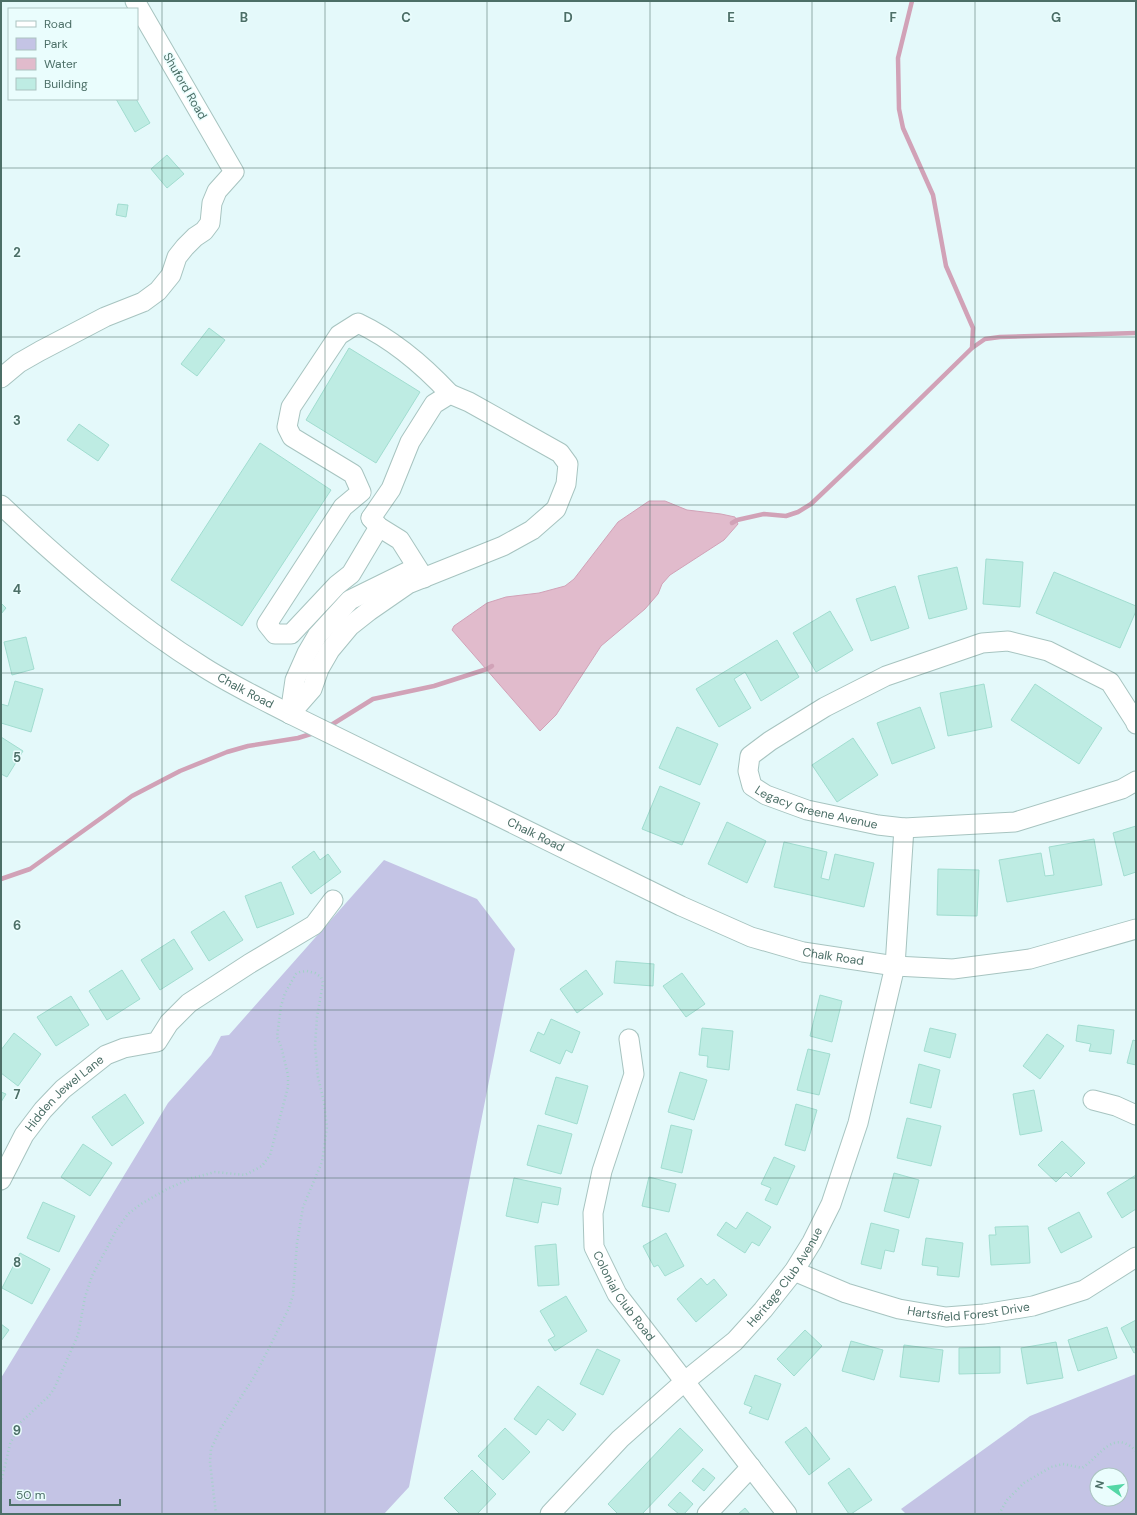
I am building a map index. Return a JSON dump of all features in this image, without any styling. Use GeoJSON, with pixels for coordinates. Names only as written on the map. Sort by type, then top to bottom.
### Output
{"type":"FeatureCollection","features":[{"type":"Feature","properties":{"kind":"street","name":"Shuford Road"},"geometry":{"type":"LineString","coordinates":[[1,378],[19,363],[40,351],[105,317],[144,302],[158,291],[172,275],[177,257],[195,237],[204,232],[210,223],[212,203],[216,191],[234,172],[136,1]]}},
{"type":"Feature","properties":{"kind":"street"},"geometry":{"type":"LineString","coordinates":[[290,714],[295,680],[307,653],[317,636],[350,600],[421,573],[503,546],[532,530],[556,509],[566,484],[568,464],[560,453],[469,402],[450,394],[428,371],[379,333],[358,323],[339,335],[291,407],[287,427],[292,437],[353,474],[361,492],[343,507],[267,624],[275,634],[292,634],[337,585],[351,574],[391,489],[410,442],[434,404],[450,394]]}},
{"type":"Feature","properties":{"kind":"street"},"geometry":{"type":"LineString","coordinates":[[350,501],[400,540],[421,573]]}},
{"type":"Feature","properties":{"kind":"street","name":"Chalk Road"},"geometry":{"type":"LineString","coordinates":[[1,505],[116,606],[204,667],[236,686],[681,906],[751,937],[803,952],[895,966],[953,969],[1030,959],[1136,930]]}},
{"type":"Feature","properties":{"kind":"street"},"geometry":{"type":"LineString","coordinates":[[290,714],[312,689],[319,669],[330,650],[350,626],[421,573]]}},
{"type":"Feature","properties":{"kind":"street"},"geometry":{"type":"LineString","coordinates":[[284,634],[307,653]]}},
{"type":"Feature","properties":{"kind":"street","name":"Legacy Greene Avenue"},"geometry":{"type":"LineString","coordinates":[[1136,724],[1110,682],[1048,651],[1008,640],[982,644],[886,676],[825,706],[770,741],[750,756],[748,771],[752,786],[766,795],[807,810],[878,825],[904,828],[1014,822],[1122,788],[1136,781]]}},
{"type":"Feature","properties":{"kind":"street"},"geometry":{"type":"LineString","coordinates":[[895,966],[904,828]]}},
{"type":"Feature","properties":{"kind":"street","name":"Hidden Jewel Lane"},"geometry":{"type":"LineString","coordinates":[[1,1180],[24,1135],[42,1110],[63,1089],[106,1055],[124,1048],[157,1042],[169,1023],[189,1003],[249,964],[314,925],[333,900]]}},
{"type":"Feature","properties":{"kind":"street","name":"Heritage Club Avenue"},"geometry":{"type":"LineString","coordinates":[[550,1514],[620,1439],[684,1382],[735,1341],[763,1310],[794,1271],[812,1242],[831,1204],[858,1122],[895,966]]}},
{"type":"Feature","properties":{"kind":"street","name":"Colonial Club Road"},"geometry":{"type":"LineString","coordinates":[[629,1039],[634,1074],[602,1171],[593,1213],[594,1247],[617,1294],[787,1514]]}},
{"type":"Feature","properties":{"kind":"street"},"geometry":{"type":"LineString","coordinates":[[1093,1100],[1116,1106],[1136,1115]]}},
{"type":"Feature","properties":{"kind":"street","name":"Hartsfield Forest Drive"},"geometry":{"type":"LineString","coordinates":[[794,1271],[846,1292],[899,1309],[946,1317],[984,1314],[1033,1306],[1084,1290],[1136,1256]]}},
{"type":"Feature","properties":{"kind":"street"},"geometry":{"type":"LineString","coordinates":[[707,1514],[751,1467]]}},
{"type":"Feature","properties":{"kind":"path"},"geometry":{"type":"LineString","coordinates":[[1,1483],[10,1444],[21,1422],[48,1397],[54,1389],[78,1336],[85,1298],[92,1276],[117,1229],[128,1214],[141,1204],[166,1189],[192,1178],[215,1172],[245,1174],[262,1166],[270,1155],[288,1087],[288,1075],[277,1036],[281,1006],[285,993],[296,974],[307,971],[321,978],[323,983],[317,1017],[315,1046],[318,1077],[324,1102],[327,1127],[322,1162],[303,1207],[297,1243],[293,1295],[289,1308],[268,1352],[254,1377],[221,1428],[211,1449],[210,1462],[216,1514]]}},
{"type":"Feature","properties":{"kind":"path"},"geometry":{"type":"LineString","coordinates":[[999,1514],[1007,1500],[1024,1483],[1051,1467],[1064,1464],[1082,1468],[1108,1445],[1114,1442],[1124,1442],[1136,1451]]}},
{"type":"Feature","properties":{"kind":"green space"},"geometry":{"type":"Polygon","coordinates":[[[384,860],[477,899],[515,949],[409,1487],[384,1514],[1,1514],[1,1378],[168,1103],[211,1055],[221,1036],[229,1035],[384,860]]]}},
{"type":"Feature","properties":{"kind":"green space"},"geometry":{"type":"Polygon","coordinates":[[[1136,1374],[1136,1514],[906,1514],[901,1509],[1030,1416],[1136,1374]]]}},
{"type":"Feature","properties":{"kind":"water"},"geometry":{"type":"Polygon","coordinates":[[[649,501],[665,501],[687,510],[735,517],[738,524],[724,540],[670,575],[662,584],[658,594],[645,609],[601,646],[556,715],[540,731],[452,630],[454,626],[487,603],[506,597],[539,593],[565,586],[574,579],[618,522],[649,501]]]}},
{"type":"Feature","properties":{"kind":"building"},"geometry":{"type":"Polygon","coordinates":[[[117,100],[137,100],[150,123],[135,132],[117,100]]]}},
{"type":"Feature","properties":{"kind":"building"},"geometry":{"type":"Polygon","coordinates":[[[167,155],[184,174],[167,188],[151,169],[167,155]]]}},
{"type":"Feature","properties":{"kind":"building"},"geometry":{"type":"Polygon","coordinates":[[[118,204],[128,205],[126,217],[116,215],[118,204]]]}},
{"type":"Feature","properties":{"kind":"building"},"geometry":{"type":"Polygon","coordinates":[[[209,328],[225,340],[197,376],[181,364],[209,328]]]}},
{"type":"Feature","properties":{"kind":"building"},"geometry":{"type":"Polygon","coordinates":[[[349,348],[420,392],[376,463],[306,420],[349,348]]]}},
{"type":"Feature","properties":{"kind":"building"},"geometry":{"type":"Polygon","coordinates":[[[79,424],[109,445],[98,461],[67,440],[79,424]]]}},
{"type":"Feature","properties":{"kind":"building"},"geometry":{"type":"Polygon","coordinates":[[[260,443],[331,490],[242,626],[171,580],[260,443]]]}},
{"type":"Feature","properties":{"kind":"building"},"geometry":{"type":"Polygon","coordinates":[[[986,559],[1023,562],[1020,607],[983,604],[986,559]]]}},
{"type":"Feature","properties":{"kind":"building"},"geometry":{"type":"Polygon","coordinates":[[[957,567],[967,609],[929,619],[918,576],[957,567]]]}},
{"type":"Feature","properties":{"kind":"building"},"geometry":{"type":"Polygon","coordinates":[[[1054,572],[1136,606],[1136,611],[1120,648],[1036,613],[1054,572]]]}},
{"type":"Feature","properties":{"kind":"building"},"geometry":{"type":"Polygon","coordinates":[[[895,586],[909,628],[871,641],[856,599],[895,586]]]}},
{"type":"Feature","properties":{"kind":"building"},"geometry":{"type":"Polygon","coordinates":[[[1,603],[6,608],[1,614],[1,603]]]}},
{"type":"Feature","properties":{"kind":"building"},"geometry":{"type":"Polygon","coordinates":[[[830,611],[853,650],[816,672],[793,633],[830,611]]]}},
{"type":"Feature","properties":{"kind":"building"},"geometry":{"type":"Polygon","coordinates":[[[26,637],[34,669],[12,675],[4,642],[26,637]]]}},
{"type":"Feature","properties":{"kind":"building"},"geometry":{"type":"Polygon","coordinates":[[[777,640],[799,677],[761,701],[745,672],[734,679],[751,708],[719,727],[696,689],[777,640]]]}},
{"type":"Feature","properties":{"kind":"building"},"geometry":{"type":"Polygon","coordinates":[[[15,681],[43,689],[31,732],[1,723],[1,704],[8,706],[15,681]]]}},
{"type":"Feature","properties":{"kind":"building"},"geometry":{"type":"Polygon","coordinates":[[[984,684],[992,727],[948,736],[940,693],[984,684]]]}},
{"type":"Feature","properties":{"kind":"building"},"geometry":{"type":"Polygon","coordinates":[[[1035,684],[1102,728],[1079,764],[1011,720],[1035,684]]]}},
{"type":"Feature","properties":{"kind":"building"},"geometry":{"type":"Polygon","coordinates":[[[920,707],[935,748],[892,764],[877,723],[920,707]]]}},
{"type":"Feature","properties":{"kind":"building"},"geometry":{"type":"Polygon","coordinates":[[[677,727],[718,744],[700,785],[659,768],[677,727]]]}},
{"type":"Feature","properties":{"kind":"building"},"geometry":{"type":"Polygon","coordinates":[[[1,737],[23,751],[7,777],[1,774],[1,737]]]}},
{"type":"Feature","properties":{"kind":"building"},"geometry":{"type":"Polygon","coordinates":[[[853,738],[878,775],[837,802],[812,765],[853,738]]]}},
{"type":"Feature","properties":{"kind":"building"},"geometry":{"type":"Polygon","coordinates":[[[660,786],[700,803],[682,845],[642,829],[660,786]]]}},
{"type":"Feature","properties":{"kind":"building"},"geometry":{"type":"Polygon","coordinates":[[[727,822],[766,841],[747,883],[708,864],[727,822]]]}},
{"type":"Feature","properties":{"kind":"building"},"geometry":{"type":"Polygon","coordinates":[[[1136,826],[1136,872],[1124,876],[1113,833],[1136,826]]]}},
{"type":"Feature","properties":{"kind":"building"},"geometry":{"type":"Polygon","coordinates":[[[1094,839],[1102,885],[1007,902],[999,860],[1041,853],[1045,876],[1054,875],[1049,847],[1094,839]]]}},
{"type":"Feature","properties":{"kind":"building"},"geometry":{"type":"Polygon","coordinates":[[[784,842],[827,852],[821,878],[829,880],[835,854],[874,863],[864,907],[774,887],[784,842]]]}},
{"type":"Feature","properties":{"kind":"building"},"geometry":{"type":"Polygon","coordinates":[[[314,851],[320,860],[328,854],[341,872],[311,894],[292,867],[314,851]]]}},
{"type":"Feature","properties":{"kind":"building"},"geometry":{"type":"Polygon","coordinates":[[[938,869],[979,870],[977,916],[937,915],[938,869]]]}},
{"type":"Feature","properties":{"kind":"building"},"geometry":{"type":"Polygon","coordinates":[[[281,882],[294,914],[257,928],[245,896],[281,882]]]}},
{"type":"Feature","properties":{"kind":"building"},"geometry":{"type":"Polygon","coordinates":[[[224,911],[243,940],[209,961],[191,932],[224,911]]]}},
{"type":"Feature","properties":{"kind":"building"},"geometry":{"type":"Polygon","coordinates":[[[174,939],[193,969],[160,990],[141,960],[174,939]]]}},
{"type":"Feature","properties":{"kind":"building"},"geometry":{"type":"Polygon","coordinates":[[[616,961],[654,964],[653,986],[614,983],[616,961]]]}},
{"type":"Feature","properties":{"kind":"building"},"geometry":{"type":"Polygon","coordinates":[[[122,970],[140,999],[107,1020],[89,991],[122,970]]]}},
{"type":"Feature","properties":{"kind":"building"},"geometry":{"type":"Polygon","coordinates":[[[586,970],[603,994],[577,1013],[560,989],[586,970]]]}},
{"type":"Feature","properties":{"kind":"building"},"geometry":{"type":"Polygon","coordinates":[[[682,973],[705,1004],[686,1017],[663,986],[682,973]]]}},
{"type":"Feature","properties":{"kind":"building"},"geometry":{"type":"Polygon","coordinates":[[[820,995],[842,1001],[832,1042],[810,1036],[820,995]]]}},
{"type":"Feature","properties":{"kind":"building"},"geometry":{"type":"Polygon","coordinates":[[[71,996],[89,1025],[56,1046],[37,1017],[71,996]]]}},
{"type":"Feature","properties":{"kind":"building"},"geometry":{"type":"Polygon","coordinates":[[[551,1019],[580,1032],[572,1053],[566,1050],[560,1064],[530,1051],[538,1032],[544,1035],[551,1019]]]}},
{"type":"Feature","properties":{"kind":"building"},"geometry":{"type":"Polygon","coordinates":[[[1078,1025],[1114,1030],[1111,1054],[1089,1051],[1091,1044],[1076,1041],[1078,1025]]]}},
{"type":"Feature","properties":{"kind":"building"},"geometry":{"type":"Polygon","coordinates":[[[702,1028],[733,1031],[729,1070],[707,1067],[708,1056],[699,1055],[702,1028]]]}},
{"type":"Feature","properties":{"kind":"building"},"geometry":{"type":"Polygon","coordinates":[[[930,1028],[956,1034],[950,1058],[924,1051],[930,1028]]]}},
{"type":"Feature","properties":{"kind":"building"},"geometry":{"type":"Polygon","coordinates":[[[14,1033],[41,1054],[18,1086],[1,1073],[1,1050],[14,1033]]]}},
{"type":"Feature","properties":{"kind":"building"},"geometry":{"type":"Polygon","coordinates":[[[1047,1034],[1064,1046],[1040,1079],[1023,1066],[1047,1034]]]}},
{"type":"Feature","properties":{"kind":"building"},"geometry":{"type":"Polygon","coordinates":[[[1133,1040],[1136,1041],[1136,1065],[1127,1063],[1133,1040]]]}},
{"type":"Feature","properties":{"kind":"building"},"geometry":{"type":"Polygon","coordinates":[[[808,1049],[830,1054],[819,1095],[797,1090],[808,1049]]]}},
{"type":"Feature","properties":{"kind":"building"},"geometry":{"type":"Polygon","coordinates":[[[919,1064],[940,1070],[931,1108],[910,1103],[919,1064]]]}},
{"type":"Feature","properties":{"kind":"building"},"geometry":{"type":"Polygon","coordinates":[[[680,1072],[707,1080],[694,1120],[668,1112],[680,1072]]]}},
{"type":"Feature","properties":{"kind":"building"},"geometry":{"type":"Polygon","coordinates":[[[556,1077],[588,1086],[577,1124],[545,1114],[556,1077]]]}},
{"type":"Feature","properties":{"kind":"building"},"geometry":{"type":"Polygon","coordinates":[[[1034,1090],[1042,1131],[1020,1135],[1013,1094],[1034,1090]]]}},
{"type":"Feature","properties":{"kind":"building"},"geometry":{"type":"Polygon","coordinates":[[[1,1092],[6,1094],[1,1102],[1,1092]]]}},
{"type":"Feature","properties":{"kind":"building"},"geometry":{"type":"Polygon","coordinates":[[[125,1094],[144,1123],[112,1146],[92,1117],[125,1094]]]}},
{"type":"Feature","properties":{"kind":"building"},"geometry":{"type":"Polygon","coordinates":[[[796,1104],[817,1110],[805,1151],[785,1145],[796,1104]]]}},
{"type":"Feature","properties":{"kind":"building"},"geometry":{"type":"Polygon","coordinates":[[[907,1118],[941,1126],[931,1166],[897,1158],[907,1118]]]}},
{"type":"Feature","properties":{"kind":"building"},"geometry":{"type":"Polygon","coordinates":[[[538,1125],[572,1134],[561,1174],[527,1165],[538,1125]]]}},
{"type":"Feature","properties":{"kind":"building"},"geometry":{"type":"Polygon","coordinates":[[[671,1125],[692,1130],[682,1173],[661,1168],[671,1125]]]}},
{"type":"Feature","properties":{"kind":"building"},"geometry":{"type":"Polygon","coordinates":[[[1062,1141],[1085,1163],[1071,1177],[1066,1172],[1056,1182],[1038,1165],[1062,1141]]]}},
{"type":"Feature","properties":{"kind":"building"},"geometry":{"type":"Polygon","coordinates":[[[83,1144],[112,1163],[90,1196],[61,1177],[83,1144]]]}},
{"type":"Feature","properties":{"kind":"building"},"geometry":{"type":"Polygon","coordinates":[[[774,1157],[795,1166],[777,1205],[765,1200],[771,1188],[761,1184],[774,1157]]]}},
{"type":"Feature","properties":{"kind":"building"},"geometry":{"type":"Polygon","coordinates":[[[894,1173],[919,1180],[909,1218],[884,1211],[894,1173]]]}},
{"type":"Feature","properties":{"kind":"building"},"geometry":{"type":"Polygon","coordinates":[[[1136,1175],[1136,1209],[1122,1218],[1107,1193],[1136,1175]]]}},
{"type":"Feature","properties":{"kind":"building"},"geometry":{"type":"Polygon","coordinates":[[[649,1177],[676,1184],[669,1212],[642,1206],[649,1177]]]}},
{"type":"Feature","properties":{"kind":"building"},"geometry":{"type":"Polygon","coordinates":[[[514,1178],[561,1188],[558,1205],[542,1202],[538,1223],[506,1216],[514,1178]]]}},
{"type":"Feature","properties":{"kind":"building"},"geometry":{"type":"Polygon","coordinates":[[[43,1202],[75,1216],[59,1252],[27,1238],[43,1202]]]}},
{"type":"Feature","properties":{"kind":"building"},"geometry":{"type":"Polygon","coordinates":[[[747,1212],[771,1227],[759,1246],[752,1242],[745,1253],[717,1235],[726,1222],[736,1229],[747,1212]]]}},
{"type":"Feature","properties":{"kind":"building"},"geometry":{"type":"Polygon","coordinates":[[[1079,1212],[1092,1237],[1061,1253],[1048,1228],[1079,1212]]]}},
{"type":"Feature","properties":{"kind":"building"},"geometry":{"type":"Polygon","coordinates":[[[871,1223],[899,1230],[894,1252],[885,1250],[881,1269],[861,1264],[871,1223]]]}},
{"type":"Feature","properties":{"kind":"building"},"geometry":{"type":"Polygon","coordinates":[[[1028,1226],[1030,1263],[991,1265],[989,1235],[996,1235],[995,1227],[1028,1226]]]}},
{"type":"Feature","properties":{"kind":"building"},"geometry":{"type":"Polygon","coordinates":[[[666,1233],[684,1266],[665,1276],[658,1265],[654,1267],[643,1246],[666,1233]]]}},
{"type":"Feature","properties":{"kind":"building"},"geometry":{"type":"Polygon","coordinates":[[[926,1238],[963,1243],[959,1277],[937,1275],[938,1267],[922,1265],[926,1238]]]}},
{"type":"Feature","properties":{"kind":"building"},"geometry":{"type":"Polygon","coordinates":[[[556,1244],[559,1285],[538,1286],[535,1246],[556,1244]]]}},
{"type":"Feature","properties":{"kind":"building"},"geometry":{"type":"Polygon","coordinates":[[[20,1253],[50,1269],[32,1304],[2,1288],[20,1253]]]}},
{"type":"Feature","properties":{"kind":"building"},"geometry":{"type":"Polygon","coordinates":[[[701,1278],[707,1285],[714,1279],[727,1295],[696,1322],[677,1299],[701,1278]]]}},
{"type":"Feature","properties":{"kind":"building"},"geometry":{"type":"Polygon","coordinates":[[[566,1296],[587,1331],[555,1351],[548,1340],[555,1336],[540,1311],[566,1296]]]}},
{"type":"Feature","properties":{"kind":"building"},"geometry":{"type":"Polygon","coordinates":[[[1136,1320],[1136,1352],[1134,1353],[1121,1328],[1136,1320]]]}},
{"type":"Feature","properties":{"kind":"building"},"geometry":{"type":"Polygon","coordinates":[[[1,1324],[9,1330],[1,1341],[1,1324]]]}},
{"type":"Feature","properties":{"kind":"building"},"geometry":{"type":"Polygon","coordinates":[[[1107,1327],[1117,1358],[1078,1371],[1068,1340],[1107,1327]]]}},
{"type":"Feature","properties":{"kind":"building"},"geometry":{"type":"Polygon","coordinates":[[[805,1330],[822,1346],[794,1376],[777,1359],[805,1330]]]}},
{"type":"Feature","properties":{"kind":"building"},"geometry":{"type":"Polygon","coordinates":[[[851,1341],[883,1350],[874,1380],[842,1371],[851,1341]]]}},
{"type":"Feature","properties":{"kind":"building"},"geometry":{"type":"Polygon","coordinates":[[[1056,1342],[1063,1378],[1027,1384],[1021,1348],[1056,1342]]]}},
{"type":"Feature","properties":{"kind":"building"},"geometry":{"type":"Polygon","coordinates":[[[904,1345],[943,1350],[939,1382],[900,1377],[904,1345]]]}},
{"type":"Feature","properties":{"kind":"building"},"geometry":{"type":"Polygon","coordinates":[[[1000,1347],[1000,1373],[959,1374],[959,1348],[1000,1347]]]}},
{"type":"Feature","properties":{"kind":"building"},"geometry":{"type":"Polygon","coordinates":[[[597,1349],[620,1360],[603,1395],[580,1384],[597,1349]]]}},
{"type":"Feature","properties":{"kind":"building"},"geometry":{"type":"Polygon","coordinates":[[[755,1375],[781,1384],[768,1420],[749,1413],[752,1407],[744,1404],[755,1375]]]}},
{"type":"Feature","properties":{"kind":"building"},"geometry":{"type":"Polygon","coordinates":[[[538,1386],[576,1414],[563,1431],[548,1419],[536,1435],[514,1419],[538,1386]]]}},
{"type":"Feature","properties":{"kind":"building"},"geometry":{"type":"Polygon","coordinates":[[[806,1427],[830,1459],[809,1475],[785,1442],[806,1427]]]}},
{"type":"Feature","properties":{"kind":"building"},"geometry":{"type":"Polygon","coordinates":[[[505,1428],[530,1452],[503,1480],[478,1456],[505,1428]]]}},
{"type":"Feature","properties":{"kind":"building"},"geometry":{"type":"Polygon","coordinates":[[[680,1428],[703,1450],[642,1514],[618,1514],[608,1504],[680,1428]]]}},
{"type":"Feature","properties":{"kind":"building"},"geometry":{"type":"Polygon","coordinates":[[[703,1468],[715,1478],[704,1491],[692,1481],[703,1468]]]}},
{"type":"Feature","properties":{"kind":"building"},"geometry":{"type":"Polygon","coordinates":[[[849,1468],[872,1500],[851,1514],[849,1514],[828,1483],[849,1468]]]}},
{"type":"Feature","properties":{"kind":"building"},"geometry":{"type":"Polygon","coordinates":[[[472,1470],[496,1494],[477,1514],[460,1514],[444,1498],[472,1470]]]}},
{"type":"Feature","properties":{"kind":"building"},"geometry":{"type":"Polygon","coordinates":[[[680,1492],[693,1504],[684,1514],[679,1514],[668,1505],[680,1492]]]}},
{"type":"Feature","properties":{"kind":"building"},"geometry":{"type":"Polygon","coordinates":[[[745,1508],[750,1514],[738,1514],[745,1508]]]}},
{"type":"Feature","properties":{"kind":"waterway"},"geometry":{"type":"LineString","coordinates":[[912,1],[898,58],[899,109],[903,128],[933,195],[946,266],[973,328],[972,348]]}},
{"type":"Feature","properties":{"kind":"waterway"},"geometry":{"type":"LineString","coordinates":[[732,523],[737,520],[764,514],[786,516],[798,512],[811,504],[972,348],[985,339],[1000,337],[1136,333]]}},
{"type":"Feature","properties":{"kind":"waterway"},"geometry":{"type":"LineString","coordinates":[[328,727],[373,699],[434,686],[487,669],[492,666]]}},
{"type":"Feature","properties":{"kind":"waterway"},"geometry":{"type":"LineString","coordinates":[[1,879],[30,869],[132,796],[180,771],[227,752],[248,746],[298,738],[314,733]]}}]}
